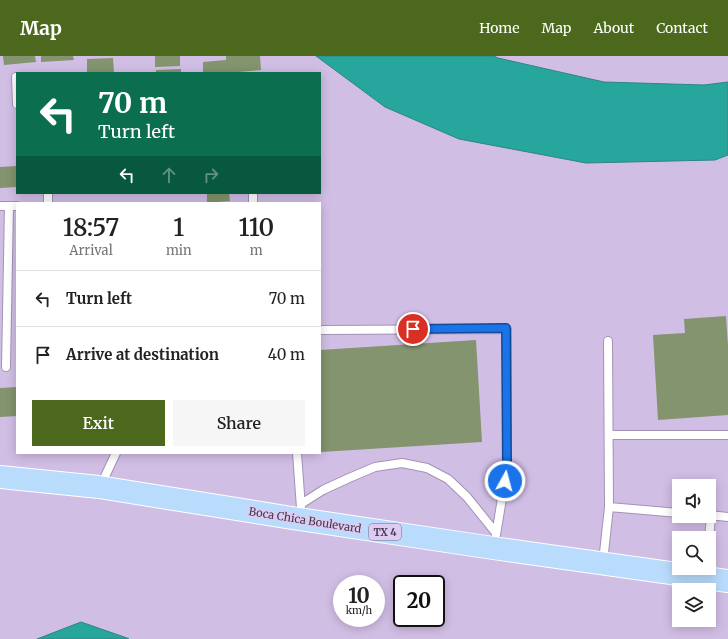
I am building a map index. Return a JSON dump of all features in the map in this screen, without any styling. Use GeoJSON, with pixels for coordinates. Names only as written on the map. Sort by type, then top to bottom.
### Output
{"type":"FeatureCollection","features":[{"type":"Feature","properties":{"kind":"main road","name":"Boca Chica Boulevard"},"geometry":{"type":"LineString","coordinates":[[0,477],[301,512],[495,540],[603,563],[672,570]]}},
{"type":"Feature","properties":{"kind":"main road","name":"Boca Chica Boulevard"},"geometry":{"type":"LineString","coordinates":[[712,575],[728,581]]}},
{"type":"Feature","properties":{"kind":"lane"},"geometry":{"type":"LineString","coordinates":[[6,367],[9,206]]}},
{"type":"Feature","properties":{"kind":"lane"},"geometry":{"type":"LineString","coordinates":[[321,330],[506,328],[507,468],[495,540]]}},
{"type":"Feature","properties":{"kind":"lane"},"geometry":{"type":"LineString","coordinates":[[603,563],[609,507],[608,341]]}},
{"type":"Feature","properties":{"kind":"lane"},"geometry":{"type":"LineString","coordinates":[[609,435],[728,435]]}},
{"type":"Feature","properties":{"kind":"lane"},"geometry":{"type":"LineString","coordinates":[[99,488],[116,454]]}},
{"type":"Feature","properties":{"kind":"lane"},"geometry":{"type":"LineString","coordinates":[[297,454],[301,512]]}},
{"type":"Feature","properties":{"kind":"lane"},"geometry":{"type":"LineString","coordinates":[[301,512],[323,490],[375,467],[402,463],[426,468],[448,479],[467,497],[495,540]]}},
{"type":"Feature","properties":{"kind":"lane"},"geometry":{"type":"LineString","coordinates":[[609,507],[672,512]]}},
{"type":"Feature","properties":{"kind":"lane"},"geometry":{"type":"LineString","coordinates":[[716,516],[728,517]]}},
{"type":"Feature","properties":{"kind":"shaded area"},"geometry":{"type":"Polygon","coordinates":[[[316,56],[494,56],[604,82],[704,85],[728,82],[728,155],[715,160],[586,163],[459,139],[385,107],[316,56]]]}},
{"type":"Feature","properties":{"kind":"shaded area"},"geometry":{"type":"Polygon","coordinates":[[[81,622],[127,638],[129,639],[37,639],[81,622]]]}},
{"type":"Feature","properties":{"kind":"building"},"geometry":{"type":"Polygon","coordinates":[[[3,56],[35,56],[36,62],[4,65],[3,56]]]}},
{"type":"Feature","properties":{"kind":"building"},"geometry":{"type":"Polygon","coordinates":[[[41,56],[73,56],[74,60],[41,62],[41,56]]]}},
{"type":"Feature","properties":{"kind":"building"},"geometry":{"type":"Polygon","coordinates":[[[155,56],[180,56],[180,66],[155,67],[155,56]]]}},
{"type":"Feature","properties":{"kind":"building"},"geometry":{"type":"Polygon","coordinates":[[[226,56],[260,56],[261,70],[203,72],[203,62],[226,60],[226,56]]]}},
{"type":"Feature","properties":{"kind":"building"},"geometry":{"type":"Polygon","coordinates":[[[113,58],[114,72],[87,72],[87,59],[113,58]]]}},
{"type":"Feature","properties":{"kind":"building"},"geometry":{"type":"Polygon","coordinates":[[[181,69],[181,72],[156,72],[156,70],[181,69]]]}},
{"type":"Feature","properties":{"kind":"building"},"geometry":{"type":"Polygon","coordinates":[[[16,166],[16,187],[0,188],[0,167],[16,166]]]}},
{"type":"Feature","properties":{"kind":"building"},"geometry":{"type":"Polygon","coordinates":[[[207,194],[229,194],[230,201],[207,202],[207,194]]]}},
{"type":"Feature","properties":{"kind":"building"},"geometry":{"type":"Polygon","coordinates":[[[726,316],[728,346],[728,415],[658,420],[653,335],[685,333],[684,319],[726,316]]]}},
{"type":"Feature","properties":{"kind":"building"},"geometry":{"type":"Polygon","coordinates":[[[476,340],[482,442],[321,452],[321,350],[476,340]]]}},
{"type":"Feature","properties":{"kind":"building"},"geometry":{"type":"Polygon","coordinates":[[[16,387],[16,416],[0,417],[0,388],[16,387]]]}},
{"type":"Feature","properties":{"kind":"route"},"geometry":{"type":"LineString","coordinates":[[413,329],[506,328],[507,468],[505,481]]}}]}
